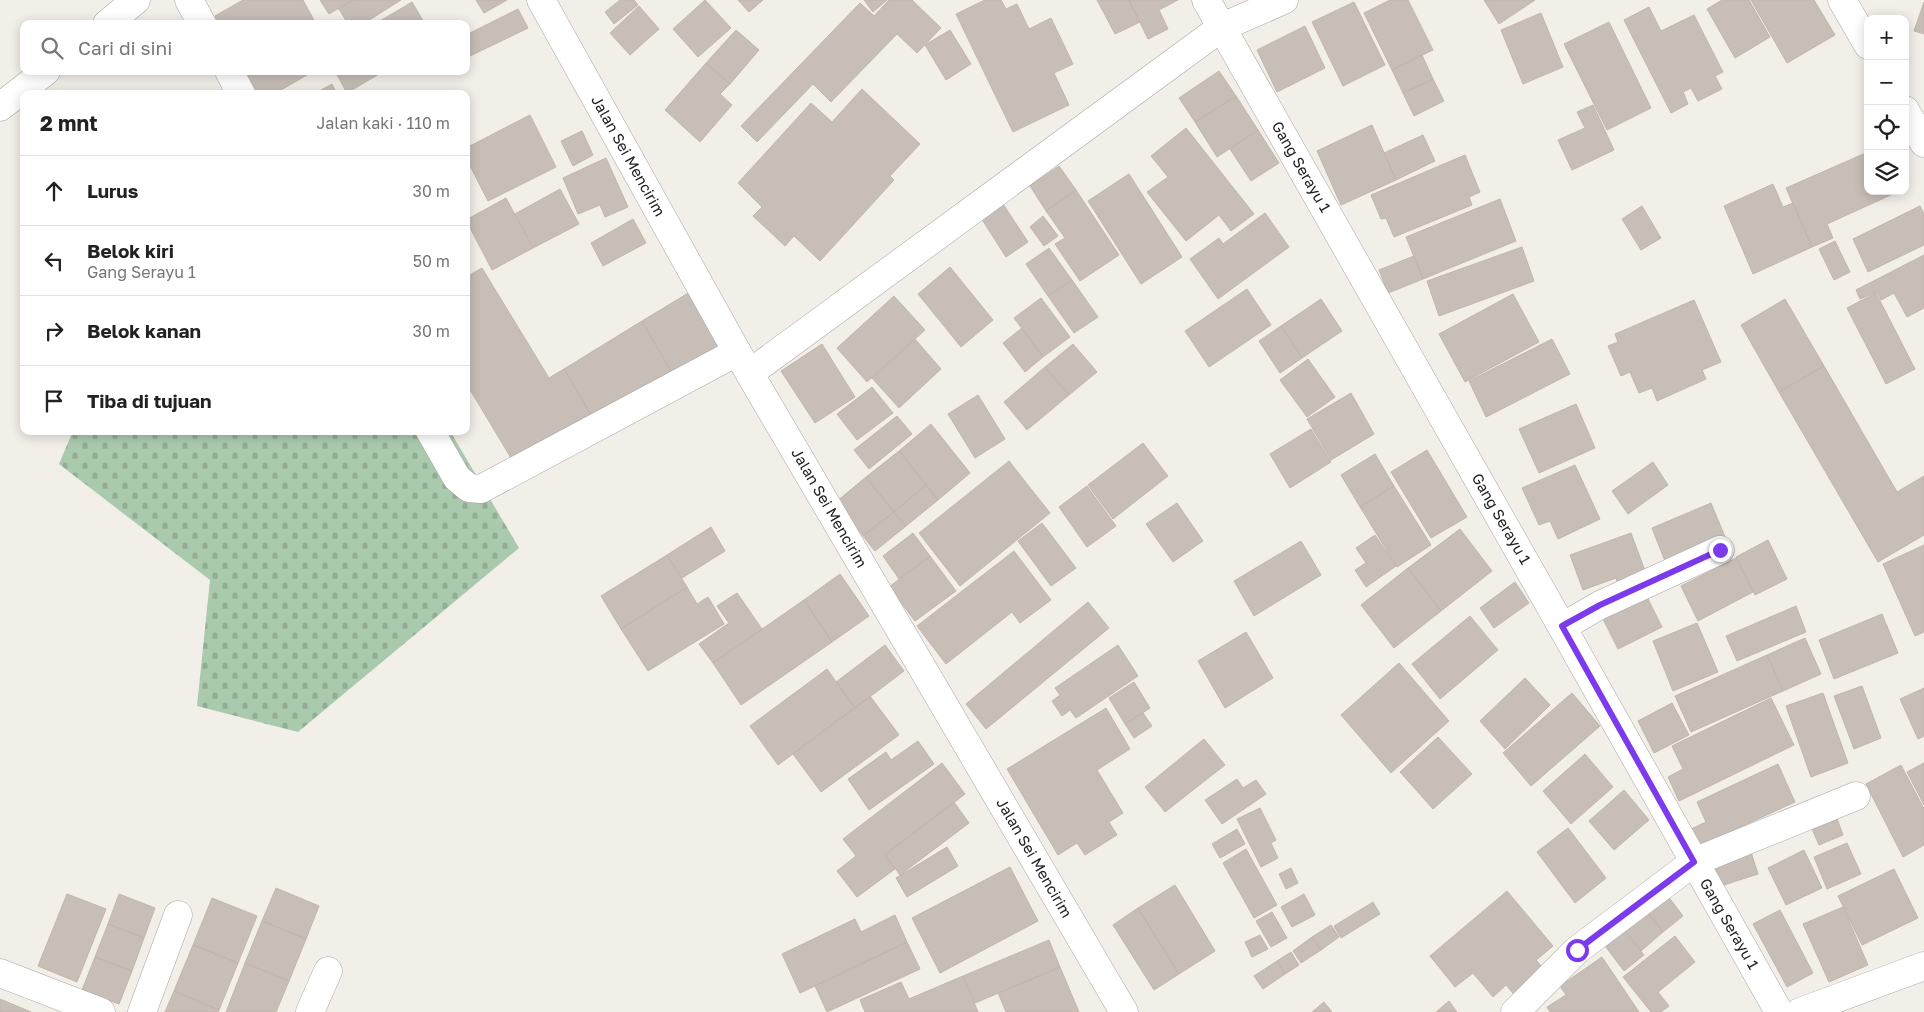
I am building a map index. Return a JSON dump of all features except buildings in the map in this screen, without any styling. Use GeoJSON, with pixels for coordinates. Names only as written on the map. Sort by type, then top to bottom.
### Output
{"type":"FeatureCollection","features":[{"type":"Feature","properties":{"kind":"street"},"geometry":{"type":"LineString","coordinates":[[112,20],[136,0]]}},
{"type":"Feature","properties":{"kind":"street"},"geometry":{"type":"LineString","coordinates":[[189,0],[200,20]]}},
{"type":"Feature","properties":{"kind":"street","name":"Jalan Sei Mencirim"},"geometry":{"type":"LineString","coordinates":[[542,0],[744,362],[1124,1012]]}},
{"type":"Feature","properties":{"kind":"street","name":"Gang Serayu 1"},"geometry":{"type":"LineString","coordinates":[[1206,0],[1779,1012]]}},
{"type":"Feature","properties":{"kind":"street"},"geometry":{"type":"LineString","coordinates":[[432,435],[456,478],[470,488],[481,489],[744,362],[1222,27],[1284,0]]}},
{"type":"Feature","properties":{"kind":"street"},"geometry":{"type":"LineString","coordinates":[[1842,0],[1864,38]]}},
{"type":"Feature","properties":{"kind":"street"},"geometry":{"type":"LineString","coordinates":[[22,90],[41,75]]}},
{"type":"Feature","properties":{"kind":"street"},"geometry":{"type":"LineString","coordinates":[[231,75],[239,90]]}},
{"type":"Feature","properties":{"kind":"street"},"geometry":{"type":"LineString","coordinates":[[0,107],[20,91]]}},
{"type":"Feature","properties":{"kind":"street"},"geometry":{"type":"LineString","coordinates":[[1909,117],[1924,143]]}},
{"type":"Feature","properties":{"kind":"street"},"geometry":{"type":"LineString","coordinates":[[1562,626],[1600,605],[1720,550]]}},
{"type":"Feature","properties":{"kind":"street"},"geometry":{"type":"LineString","coordinates":[[1515,1012],[1577,950],[1694,862],[1856,796]]}},
{"type":"Feature","properties":{"kind":"street"},"geometry":{"type":"LineString","coordinates":[[142,1012],[178,915]]}},
{"type":"Feature","properties":{"kind":"street"},"geometry":{"type":"LineString","coordinates":[[1800,1012],[1924,966]]}},
{"type":"Feature","properties":{"kind":"street"},"geometry":{"type":"LineString","coordinates":[[310,1012],[328,971]]}},
{"type":"Feature","properties":{"kind":"street"},"geometry":{"type":"LineString","coordinates":[[0,973],[101,1012]]}},
{"type":"Feature","properties":{"kind":"green space"},"geometry":{"type":"Polygon","coordinates":[[[71,435],[452,435],[519,548],[298,732],[197,706],[210,580],[59,464],[71,435]]]}},
{"type":"Feature","properties":{"kind":"route"},"geometry":{"type":"LineString","coordinates":[[1577,950],[1694,862],[1562,626],[1600,605],[1720,550]]}}]}
